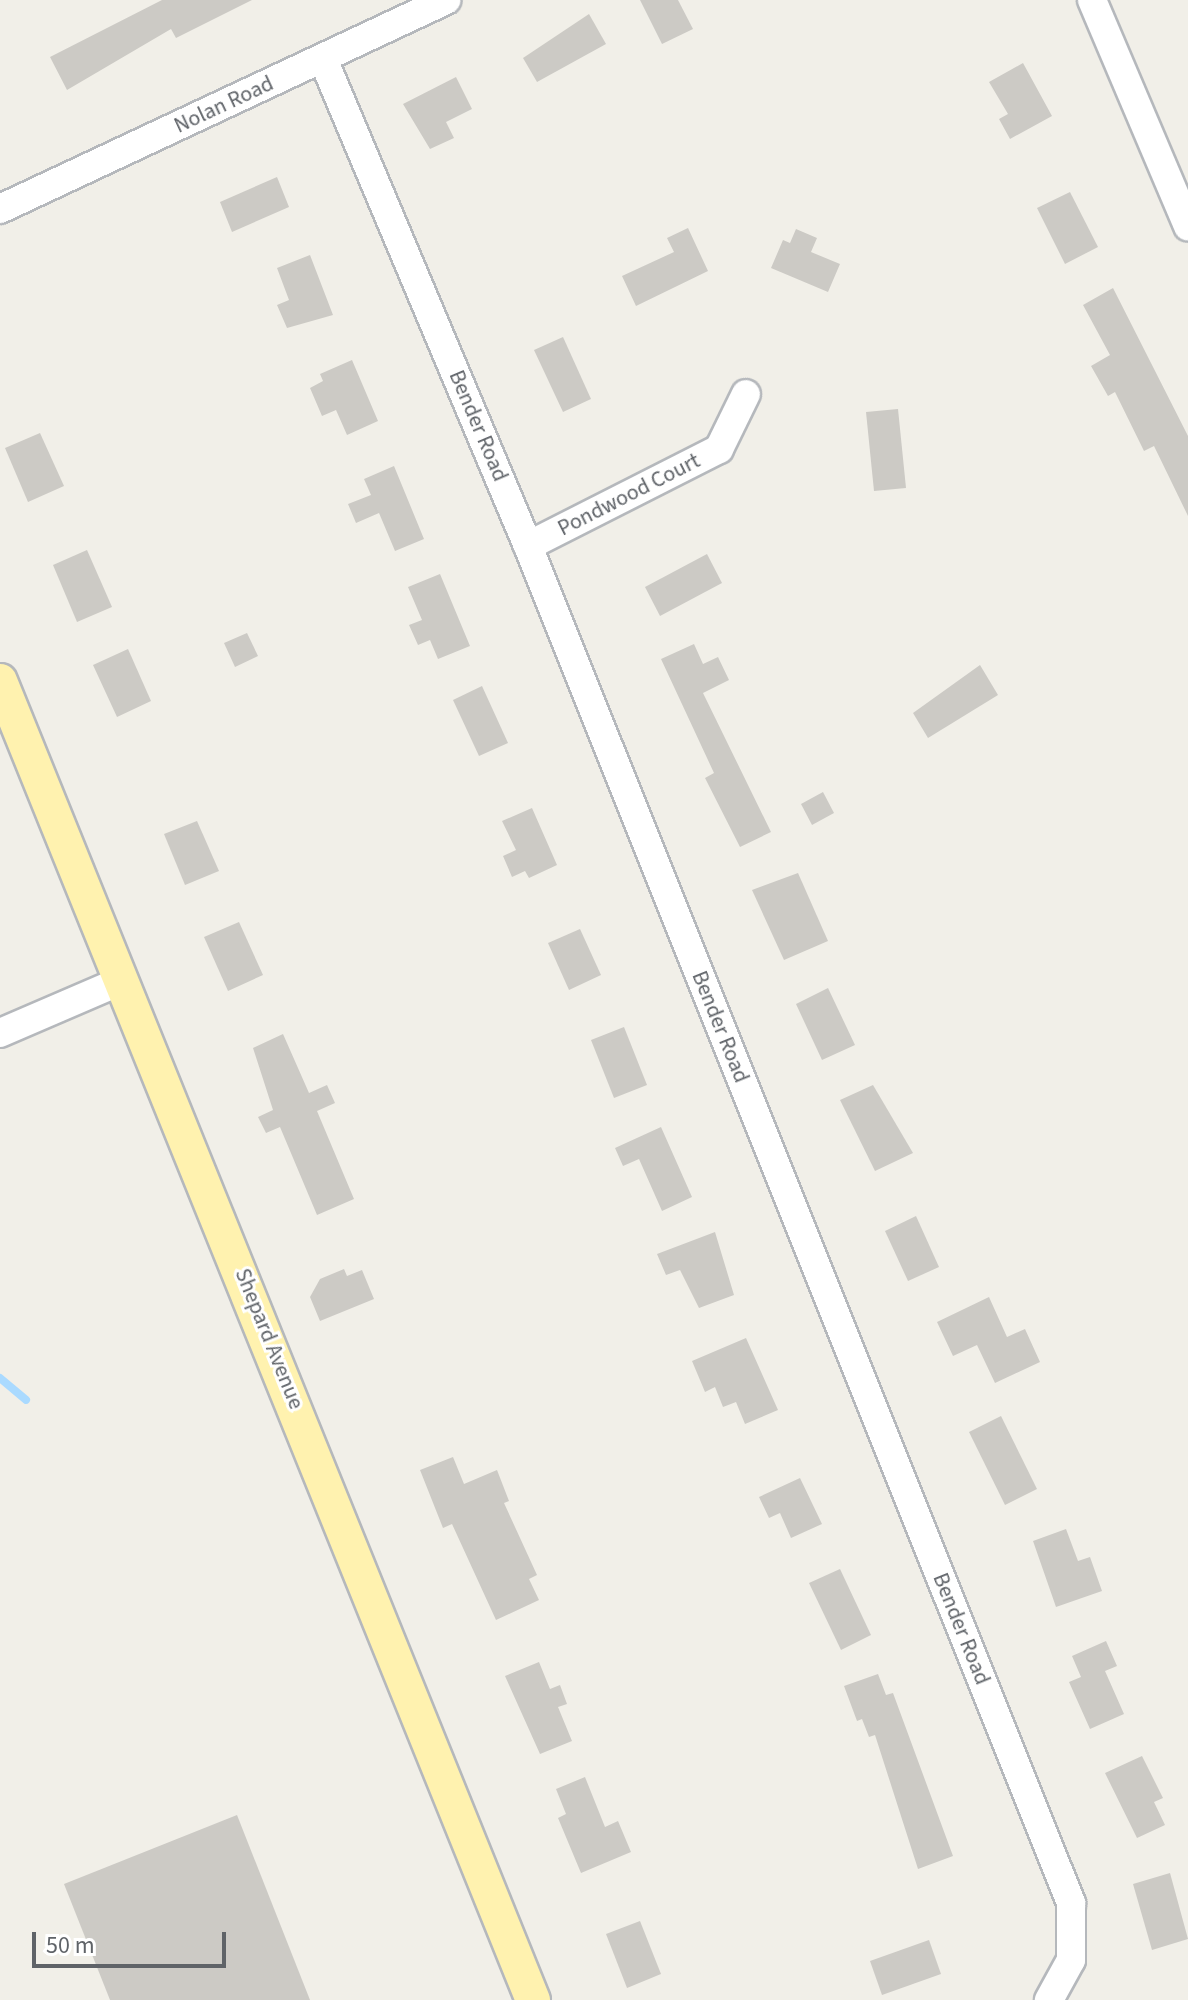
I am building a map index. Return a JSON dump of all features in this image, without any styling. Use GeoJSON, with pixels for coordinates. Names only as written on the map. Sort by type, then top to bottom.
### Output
{"type":"FeatureCollection","features":[{"type":"Feature","properties":{"kind":"main road","name":"Shepard Avenue"},"geometry":{"type":"LineString","coordinates":[[0,681],[533,2000]]}},
{"type":"Feature","properties":{"kind":"street","name":"Nolan Road"},"geometry":{"type":"LineString","coordinates":[[0,209],[447,0]]}},
{"type":"Feature","properties":{"kind":"street"},"geometry":{"type":"LineString","coordinates":[[1092,0],[1188,226]]}},
{"type":"Feature","properties":{"kind":"street","name":"Bender Road"},"geometry":{"type":"LineString","coordinates":[[323,59],[528,546],[1071,1903],[1071,1960],[1049,2000]]}},
{"type":"Feature","properties":{"kind":"street","name":"Pondwood Court"},"geometry":{"type":"LineString","coordinates":[[528,546],[719,449],[746,394]]}},
{"type":"Feature","properties":{"kind":"street"},"geometry":{"type":"LineString","coordinates":[[0,1033],[123,980]]}},
{"type":"Feature","properties":{"kind":"building"},"geometry":{"type":"Polygon","coordinates":[[[162,0],[252,0],[176,38],[171,29],[67,90],[50,57],[162,0]]]}},
{"type":"Feature","properties":{"kind":"building"},"geometry":{"type":"Polygon","coordinates":[[[640,0],[678,0],[693,29],[662,44],[640,0]]]}},
{"type":"Feature","properties":{"kind":"building"},"geometry":{"type":"Polygon","coordinates":[[[589,14],[606,44],[537,82],[523,58],[589,14]]]}},
{"type":"Feature","properties":{"kind":"building"},"geometry":{"type":"Polygon","coordinates":[[[1023,63],[1052,116],[1010,139],[999,119],[1008,114],[989,82],[1023,63]]]}},
{"type":"Feature","properties":{"kind":"building"},"geometry":{"type":"Polygon","coordinates":[[[456,77],[472,109],[446,122],[454,138],[430,149],[403,104],[456,77]]]}},
{"type":"Feature","properties":{"kind":"building"},"geometry":{"type":"Polygon","coordinates":[[[277,177],[289,207],[232,232],[220,202],[277,177]]]}},
{"type":"Feature","properties":{"kind":"building"},"geometry":{"type":"Polygon","coordinates":[[[1070,192],[1098,247],[1065,264],[1037,208],[1070,192]]]}},
{"type":"Feature","properties":{"kind":"building"},"geometry":{"type":"Polygon","coordinates":[[[688,228],[708,271],[636,306],[622,276],[674,252],[667,238],[688,228]]]}},
{"type":"Feature","properties":{"kind":"building"},"geometry":{"type":"Polygon","coordinates":[[[796,229],[817,238],[811,252],[840,264],[828,292],[771,268],[783,240],[790,243],[796,229]]]}},
{"type":"Feature","properties":{"kind":"building"},"geometry":{"type":"Polygon","coordinates":[[[310,255],[333,315],[287,328],[277,305],[289,300],[277,268],[310,255]]]}},
{"type":"Feature","properties":{"kind":"building"},"geometry":{"type":"Polygon","coordinates":[[[1113,288],[1188,436],[1188,516],[1154,446],[1144,451],[1115,392],[1108,396],[1091,366],[1110,355],[1083,305],[1113,288]]]}},
{"type":"Feature","properties":{"kind":"building"},"geometry":{"type":"Polygon","coordinates":[[[563,337],[591,399],[563,412],[534,350],[563,337]]]}},
{"type":"Feature","properties":{"kind":"building"},"geometry":{"type":"Polygon","coordinates":[[[352,360],[378,421],[347,435],[336,410],[322,416],[310,388],[323,381],[320,374],[352,360]]]}},
{"type":"Feature","properties":{"kind":"building"},"geometry":{"type":"Polygon","coordinates":[[[898,409],[906,488],[874,491],[866,412],[898,409]]]}},
{"type":"Feature","properties":{"kind":"building"},"geometry":{"type":"Polygon","coordinates":[[[40,433],[64,486],[28,502],[5,448],[40,433]]]}},
{"type":"Feature","properties":{"kind":"building"},"geometry":{"type":"Polygon","coordinates":[[[394,466],[424,539],[395,551],[379,513],[356,523],[348,504],[371,495],[364,479],[394,466]]]}},
{"type":"Feature","properties":{"kind":"building"},"geometry":{"type":"Polygon","coordinates":[[[87,550],[112,607],[77,622],[53,565],[87,550]]]}},
{"type":"Feature","properties":{"kind":"building"},"geometry":{"type":"Polygon","coordinates":[[[707,554],[722,583],[660,616],[645,587],[707,554]]]}},
{"type":"Feature","properties":{"kind":"building"},"geometry":{"type":"Polygon","coordinates":[[[440,574],[470,646],[438,659],[430,640],[418,645],[409,625],[422,620],[408,587],[440,574]]]}},
{"type":"Feature","properties":{"kind":"building"},"geometry":{"type":"Polygon","coordinates":[[[247,633],[258,656],[235,667],[224,643],[247,633]]]}},
{"type":"Feature","properties":{"kind":"building"},"geometry":{"type":"Polygon","coordinates":[[[694,644],[703,664],[718,657],[729,680],[703,693],[771,832],[740,847],[705,778],[714,773],[661,659],[694,644]]]}},
{"type":"Feature","properties":{"kind":"building"},"geometry":{"type":"Polygon","coordinates":[[[128,649],[151,701],[117,717],[93,665],[128,649]]]}},
{"type":"Feature","properties":{"kind":"building"},"geometry":{"type":"Polygon","coordinates":[[[980,665],[998,695],[928,738],[913,713],[980,665]]]}},
{"type":"Feature","properties":{"kind":"building"},"geometry":{"type":"Polygon","coordinates":[[[482,686],[508,743],[479,756],[453,700],[482,686]]]}},
{"type":"Feature","properties":{"kind":"building"},"geometry":{"type":"Polygon","coordinates":[[[823,792],[834,813],[812,825],[801,804],[823,792]]]}},
{"type":"Feature","properties":{"kind":"building"},"geometry":{"type":"Polygon","coordinates":[[[532,808],[557,865],[529,878],[525,871],[512,877],[503,856],[516,850],[502,821],[532,808]]]}},
{"type":"Feature","properties":{"kind":"building"},"geometry":{"type":"Polygon","coordinates":[[[197,821],[219,871],[185,885],[164,834],[197,821]]]}},
{"type":"Feature","properties":{"kind":"building"},"geometry":{"type":"Polygon","coordinates":[[[798,873],[828,941],[784,960],[752,890],[798,873]]]}},
{"type":"Feature","properties":{"kind":"building"},"geometry":{"type":"Polygon","coordinates":[[[239,922],[263,975],[228,991],[204,937],[239,922]]]}},
{"type":"Feature","properties":{"kind":"building"},"geometry":{"type":"Polygon","coordinates":[[[580,929],[601,975],[569,990],[548,943],[580,929]]]}},
{"type":"Feature","properties":{"kind":"building"},"geometry":{"type":"Polygon","coordinates":[[[828,988],[855,1045],[822,1060],[796,1004],[828,988]]]}},
{"type":"Feature","properties":{"kind":"building"},"geometry":{"type":"Polygon","coordinates":[[[624,1027],[647,1085],[614,1098],[591,1040],[624,1027]]]}},
{"type":"Feature","properties":{"kind":"building"},"geometry":{"type":"Polygon","coordinates":[[[283,1034],[309,1093],[327,1085],[335,1103],[317,1111],[354,1199],[317,1215],[280,1127],[266,1133],[258,1117],[273,1110],[253,1048],[283,1034]]]}},
{"type":"Feature","properties":{"kind":"building"},"geometry":{"type":"Polygon","coordinates":[[[873,1085],[913,1153],[875,1171],[840,1100],[873,1085]]]}},
{"type":"Feature","properties":{"kind":"building"},"geometry":{"type":"Polygon","coordinates":[[[661,1127],[692,1197],[662,1211],[639,1159],[623,1166],[615,1148],[661,1127]]]}},
{"type":"Feature","properties":{"kind":"building"},"geometry":{"type":"Polygon","coordinates":[[[916,1216],[939,1267],[908,1281],[885,1231],[916,1216]]]}},
{"type":"Feature","properties":{"kind":"building"},"geometry":{"type":"Polygon","coordinates":[[[715,1232],[734,1295],[699,1308],[680,1270],[666,1275],[657,1254],[715,1232]]]}},
{"type":"Feature","properties":{"kind":"building"},"geometry":{"type":"Polygon","coordinates":[[[344,1269],[347,1276],[362,1270],[374,1299],[320,1321],[310,1297],[320,1279],[344,1269]]]}},
{"type":"Feature","properties":{"kind":"building"},"geometry":{"type":"Polygon","coordinates":[[[989,1297],[1007,1337],[1025,1329],[1040,1362],[995,1383],[977,1345],[953,1356],[937,1322],[989,1297]]]}},
{"type":"Feature","properties":{"kind":"building"},"geometry":{"type":"Polygon","coordinates":[[[746,1338],[778,1410],[745,1424],[736,1402],[723,1407],[715,1387],[705,1392],[692,1361],[746,1338]]]}},
{"type":"Feature","properties":{"kind":"building"},"geometry":{"type":"Polygon","coordinates":[[[1001,1416],[1037,1489],[1005,1505],[969,1432],[1001,1416]]]}},
{"type":"Feature","properties":{"kind":"building"},"geometry":{"type":"Polygon","coordinates":[[[453,1457],[464,1484],[497,1470],[509,1501],[504,1503],[537,1575],[529,1579],[539,1600],[496,1620],[452,1524],[443,1528],[420,1470],[453,1457]]]}},
{"type":"Feature","properties":{"kind":"building"},"geometry":{"type":"Polygon","coordinates":[[[800,1478],[822,1524],[791,1538],[780,1513],[769,1518],[759,1497],[800,1478]]]}},
{"type":"Feature","properties":{"kind":"building"},"geometry":{"type":"Polygon","coordinates":[[[1066,1529],[1078,1561],[1090,1557],[1102,1591],[1056,1607],[1033,1541],[1066,1529]]]}},
{"type":"Feature","properties":{"kind":"building"},"geometry":{"type":"Polygon","coordinates":[[[840,1569],[871,1635],[841,1650],[809,1583],[840,1569]]]}},
{"type":"Feature","properties":{"kind":"building"},"geometry":{"type":"Polygon","coordinates":[[[1106,1641],[1117,1666],[1105,1671],[1124,1714],[1090,1729],[1069,1682],[1081,1677],[1072,1656],[1106,1641]]]}},
{"type":"Feature","properties":{"kind":"building"},"geometry":{"type":"Polygon","coordinates":[[[539,1662],[550,1689],[560,1685],[567,1704],[558,1707],[572,1741],[540,1754],[505,1676],[539,1662]]]}},
{"type":"Feature","properties":{"kind":"building"},"geometry":{"type":"Polygon","coordinates":[[[878,1674],[886,1695],[893,1693],[953,1856],[918,1869],[875,1735],[869,1737],[862,1719],[857,1721],[844,1686],[878,1674]]]}},
{"type":"Feature","properties":{"kind":"building"},"geometry":{"type":"Polygon","coordinates":[[[1142,1756],[1163,1798],[1154,1802],[1165,1825],[1137,1838],[1105,1773],[1142,1756]]]}},
{"type":"Feature","properties":{"kind":"building"},"geometry":{"type":"Polygon","coordinates":[[[585,1777],[605,1827],[618,1821],[631,1852],[581,1873],[558,1818],[566,1814],[556,1789],[585,1777]]]}},
{"type":"Feature","properties":{"kind":"building"},"geometry":{"type":"Polygon","coordinates":[[[237,1815],[310,2000],[110,2000],[64,1884],[237,1815]]]}},
{"type":"Feature","properties":{"kind":"building"},"geometry":{"type":"Polygon","coordinates":[[[1170,1873],[1188,1939],[1152,1950],[1133,1884],[1170,1873]]]}},
{"type":"Feature","properties":{"kind":"building"},"geometry":{"type":"Polygon","coordinates":[[[640,1921],[661,1974],[627,1988],[606,1934],[640,1921]]]}},
{"type":"Feature","properties":{"kind":"building"},"geometry":{"type":"Polygon","coordinates":[[[929,1940],[941,1974],[882,1995],[870,1961],[929,1940]]]}},
{"type":"Feature","properties":{"kind":"waterway"},"geometry":{"type":"LineString","coordinates":[[0,1378],[26,1400]]}}]}
